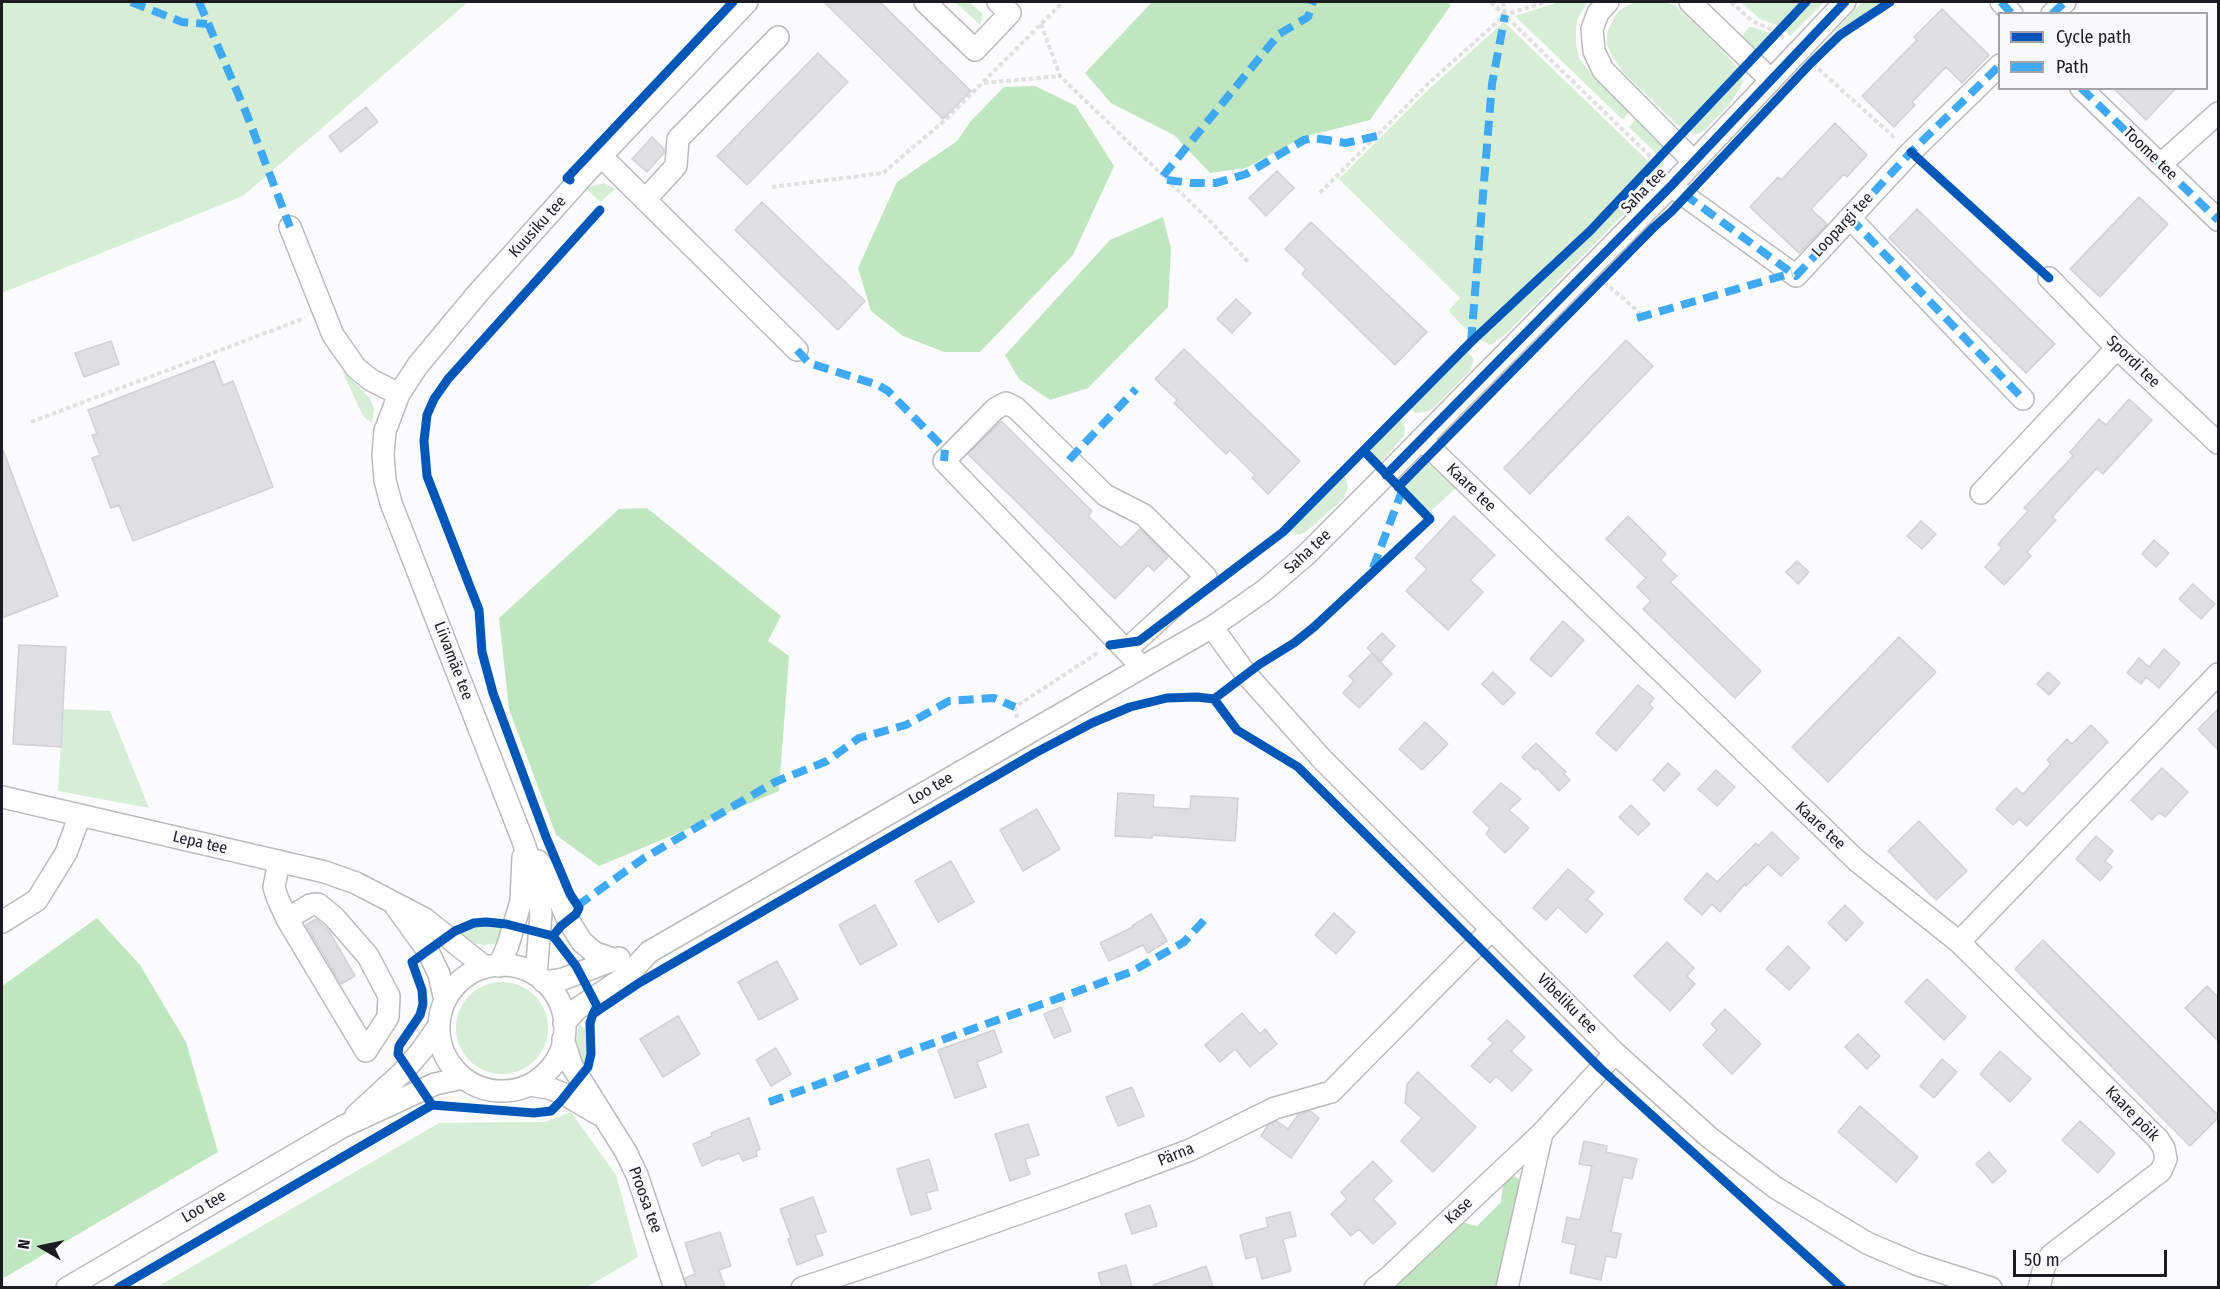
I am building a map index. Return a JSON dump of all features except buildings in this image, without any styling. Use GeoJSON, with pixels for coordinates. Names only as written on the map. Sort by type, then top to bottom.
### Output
{"type":"FeatureCollection","features":[{"type":"Feature","properties":{"kind":"street","name":"Kuusiku tee"},"geometry":{"type":"LineString","coordinates":[[385,480],[382,454],[385,431],[399,394],[418,365],[478,292],[601,156],[747,2]]}},
{"type":"Feature","properties":{"kind":"street"},"geometry":{"type":"LineString","coordinates":[[925,2],[975,50],[1010,14],[998,2]]}},
{"type":"Feature","properties":{"kind":"street"},"geometry":{"type":"LineString","coordinates":[[1608,2],[1598,13],[1592,29],[1594,51],[1603,69],[1694,162]]}},
{"type":"Feature","properties":{"kind":"street"},"geometry":{"type":"LineString","coordinates":[[1690,2],[1771,80]]}},
{"type":"Feature","properties":{"kind":"street","name":"Saha tee"},"geometry":{"type":"LineString","coordinates":[[1212,627],[1265,590],[1307,554],[1671,186],[1845,2]]}},
{"type":"Feature","properties":{"kind":"street"},"geometry":{"type":"LineString","coordinates":[[645,200],[676,166],[678,139],[778,36]]}},
{"type":"Feature","properties":{"kind":"street","name":"Loopargi tee"},"geometry":{"type":"LineString","coordinates":[[1671,186],[1796,276],[1911,152],[1998,66]]}},
{"type":"Feature","properties":{"kind":"street","name":"Toome tee"},"geometry":{"type":"LineString","coordinates":[[2083,90],[2218,220]]}},
{"type":"Feature","properties":{"kind":"street"},"geometry":{"type":"LineString","coordinates":[[2161,164],[2218,112]]}},
{"type":"Feature","properties":{"kind":"street"},"geometry":{"type":"LineString","coordinates":[[601,156],[797,350]]}},
{"type":"Feature","properties":{"kind":"street"},"geometry":{"type":"LineString","coordinates":[[1850,218],[2023,399]]}},
{"type":"Feature","properties":{"kind":"street"},"geometry":{"type":"LineString","coordinates":[[290,227],[339,345],[356,368],[371,380],[399,394]]}},
{"type":"Feature","properties":{"kind":"street","name":"Spordi tee"},"geometry":{"type":"LineString","coordinates":[[2049,278],[2117,348],[2218,443]]}},
{"type":"Feature","properties":{"kind":"street"},"geometry":{"type":"LineString","coordinates":[[1981,493],[2117,348]]}},
{"type":"Feature","properties":{"kind":"street"},"geometry":{"type":"LineString","coordinates":[[1118,646],[1206,577],[1144,515],[1105,495],[1016,408],[1006,403],[995,409],[944,461],[1118,646],[1142,667]]}},
{"type":"Feature","properties":{"kind":"street","name":"Kaare tee"},"geometry":{"type":"LineString","coordinates":[[1421,440],[1848,852],[1959,942]]}},
{"type":"Feature","properties":{"kind":"street","name":"Liivamäe tee"},"geometry":{"type":"LineString","coordinates":[[385,480],[536,879],[541,914],[540,979]]}},
{"type":"Feature","properties":{"kind":"street","name":"Loo tee"},"geometry":{"type":"LineString","coordinates":[[564,1031],[577,1009],[628,975],[649,952],[1212,627]]}},
{"type":"Feature","properties":{"kind":"street","name":"Vibeliku tee"},"geometry":{"type":"LineString","coordinates":[[1212,627],[1246,674],[1313,750],[1615,1053],[1710,1138],[1776,1188],[1867,1243],[1916,1264],[1991,1287]]}},
{"type":"Feature","properties":{"kind":"street"},"geometry":{"type":"LineString","coordinates":[[1959,942],[2218,674]]}},
{"type":"Feature","properties":{"kind":"street","name":"Lepa tee"},"geometry":{"type":"LineString","coordinates":[[2,797],[325,872],[356,883],[439,929],[462,951],[492,967]]}},
{"type":"Feature","properties":{"kind":"street"},"geometry":{"type":"LineString","coordinates":[[2,922],[37,900],[66,853],[80,815]]}},
{"type":"Feature","properties":{"kind":"street"},"geometry":{"type":"LineString","coordinates":[[523,841],[546,871],[568,920],[582,942],[595,953],[613,959]]}},
{"type":"Feature","properties":{"kind":"street","name":"Liivamäe tee"},"geometry":{"type":"LineString","coordinates":[[492,967],[508,945],[521,902],[523,841]]}},
{"type":"Feature","properties":{"kind":"street"},"geometry":{"type":"LineString","coordinates":[[279,861],[274,887],[287,919],[366,1051],[388,1017],[389,996],[368,956],[334,917],[318,903],[310,905],[287,919]]}},
{"type":"Feature","properties":{"kind":"street","name":"Lepa tee"},"geometry":{"type":"LineString","coordinates":[[394,904],[428,951],[439,974],[445,1000]]}},
{"type":"Feature","properties":{"kind":"street","name":"Pärna"},"geometry":{"type":"LineString","coordinates":[[802,1287],[1065,1197],[1190,1150],[1275,1108],[1331,1092],[1492,929]]}},
{"type":"Feature","properties":{"kind":"street","name":"Kaare põik"},"geometry":{"type":"LineString","coordinates":[[1959,942],[2164,1148],[2166,1159],[2161,1171],[2051,1255],[2044,1267],[2038,1287]]}},
{"type":"Feature","properties":{"kind":"street","name":"Loo tee"},"geometry":{"type":"LineString","coordinates":[[540,979],[563,979],[613,959],[649,952]]}},
{"type":"Feature","properties":{"kind":"street"},"geometry":{"type":"LineString","coordinates":[[492,967],[518,968],[540,979],[557,1001],[564,1031],[559,1053],[551,1066],[529,1085],[502,1091],[482,1088],[463,1078],[444,1054],[440,1040],[439,1025],[445,1000],[462,980],[492,967]]}},
{"type":"Feature","properties":{"kind":"street","name":"Loo tee"},"geometry":{"type":"LineString","coordinates":[[342,1127],[403,1072],[439,1025]]}},
{"type":"Feature","properties":{"kind":"street","name":"Proosa tee"},"geometry":{"type":"LineString","coordinates":[[564,1031],[572,1066],[626,1152],[637,1175],[675,1287]]}},
{"type":"Feature","properties":{"kind":"street","name":"Kase"},"geometry":{"type":"LineString","coordinates":[[1375,1287],[1388,1278],[1542,1133],[1615,1053]]}},
{"type":"Feature","properties":{"kind":"street","name":"Loo tee"},"geometry":{"type":"LineString","coordinates":[[67,1287],[342,1127],[435,1084],[463,1078]]}},
{"type":"Feature","properties":{"kind":"street","name":"Proosa tee"},"geometry":{"type":"LineString","coordinates":[[529,1085],[549,1088],[566,1095],[604,1117]]}},
{"type":"Feature","properties":{"kind":"street","name":"Kase"},"geometry":{"type":"LineString","coordinates":[[1507,1287],[1542,1133]]}},
{"type":"Feature","properties":{"kind":"path"},"geometry":{"type":"LineString","coordinates":[[772,187],[884,173],[944,122],[1063,2]]}},
{"type":"Feature","properties":{"kind":"path"},"geometry":{"type":"LineString","coordinates":[[1491,2],[1655,161]]}},
{"type":"Feature","properties":{"kind":"path"},"geometry":{"type":"LineString","coordinates":[[1503,2],[1505,15]]}},
{"type":"Feature","properties":{"kind":"path"},"geometry":{"type":"LineString","coordinates":[[1320,193],[1431,81],[1505,15],[1545,2]]}},
{"type":"Feature","properties":{"kind":"path"},"geometry":{"type":"LineString","coordinates":[[1731,2],[1752,21],[1777,32],[1787,40]]}},
{"type":"Feature","properties":{"kind":"path"},"geometry":{"type":"LineString","coordinates":[[1041,24],[1060,76],[1212,223],[1249,263]]}},
{"type":"Feature","properties":{"kind":"path"},"geometry":{"type":"LineString","coordinates":[[1750,59],[1784,24]]}},
{"type":"Feature","properties":{"kind":"path"},"geometry":{"type":"LineString","coordinates":[[1803,71],[1812,59],[1911,152]]}},
{"type":"Feature","properties":{"kind":"path"},"geometry":{"type":"LineString","coordinates":[[984,83],[1060,76]]}},
{"type":"Feature","properties":{"kind":"path"},"geometry":{"type":"LineString","coordinates":[[1647,170],[1673,142]]}},
{"type":"Feature","properties":{"kind":"path"},"geometry":{"type":"LineString","coordinates":[[1593,288],[1608,272]]}},
{"type":"Feature","properties":{"kind":"path"},"geometry":{"type":"LineString","coordinates":[[1601,280],[1639,312],[1637,318]]}},
{"type":"Feature","properties":{"kind":"path"},"geometry":{"type":"LineString","coordinates":[[31,422],[308,317]]}},
{"type":"Feature","properties":{"kind":"path"},"geometry":{"type":"LineString","coordinates":[[1025,735],[1018,723],[1015,707],[1118,646]]}},
{"type":"Feature","properties":{"kind":"green space"},"geometry":{"type":"Polygon","coordinates":[[[2,2],[468,2],[243,196],[2,293],[2,2]]]}},
{"type":"Feature","properties":{"kind":"green space"},"geometry":{"type":"Polygon","coordinates":[[[955,2],[969,2],[983,14],[980,25],[955,2]]]}},
{"type":"Feature","properties":{"kind":"green space"},"geometry":{"type":"Polygon","coordinates":[[[1152,2],[1447,2],[1451,5],[1370,120],[1303,137],[1246,168],[1210,173],[1174,135],[1111,103],[1085,73],[1152,2]]]}},
{"type":"Feature","properties":{"kind":"green space"},"geometry":{"type":"Polygon","coordinates":[[[1559,2],[1587,2],[1576,27],[1579,58],[1629,112],[1623,120],[1515,16],[1559,2]]]}},
{"type":"Feature","properties":{"kind":"green space"},"geometry":{"type":"Polygon","coordinates":[[[1635,2],[1664,2],[1675,5],[1738,68],[1682,129],[1623,72],[1607,45],[1607,32],[1615,16],[1620,10],[1635,2]]]}},
{"type":"Feature","properties":{"kind":"green space"},"geometry":{"type":"Polygon","coordinates":[[[1741,2],[1803,2],[1779,26],[1760,19],[1741,2]]]}},
{"type":"Feature","properties":{"kind":"green space"},"geometry":{"type":"Polygon","coordinates":[[[1810,2],[1824,2],[1790,36],[1784,29],[1810,2]]]}},
{"type":"Feature","properties":{"kind":"green space"},"geometry":{"type":"Polygon","coordinates":[[[1862,2],[1885,2],[1833,33],[1862,2]]]}},
{"type":"Feature","properties":{"kind":"green space"},"geometry":{"type":"Polygon","coordinates":[[[1504,22],[1650,163],[1581,235],[1473,336],[1450,313],[1450,309],[1460,298],[1339,179],[1429,89],[1504,22]]]}},
{"type":"Feature","properties":{"kind":"green space"},"geometry":{"type":"Polygon","coordinates":[[[1749,27],[1772,34],[1754,47],[1741,37],[1749,27]]]}},
{"type":"Feature","properties":{"kind":"green space"},"geometry":{"type":"Polygon","coordinates":[[[1742,73],[1743,82],[1731,102],[1704,131],[1697,134],[1687,131],[1742,73]]]}},
{"type":"Feature","properties":{"kind":"green space"},"geometry":{"type":"Polygon","coordinates":[[[1035,86],[1076,106],[1114,166],[1073,255],[980,352],[944,352],[903,336],[871,311],[858,268],[897,182],[957,141],[970,122],[1004,87],[1035,86]]]}},
{"type":"Feature","properties":{"kind":"green space"},"geometry":{"type":"Polygon","coordinates":[[[1636,119],[1642,126],[1649,125],[1660,139],[1664,148],[1657,154],[1629,127],[1636,119]]]}},
{"type":"Feature","properties":{"kind":"green space"},"geometry":{"type":"Polygon","coordinates":[[[1664,156],[1663,169],[1656,181],[1506,334],[1491,345],[1478,339],[1570,254],[1664,156]]]}},
{"type":"Feature","properties":{"kind":"green space"},"geometry":{"type":"Polygon","coordinates":[[[604,183],[615,189],[600,202],[586,188],[604,183]]]}},
{"type":"Feature","properties":{"kind":"green space"},"geometry":{"type":"Polygon","coordinates":[[[1163,217],[1171,249],[1168,307],[1088,388],[1050,400],[1019,379],[1005,355],[1110,240],[1163,217]]]}},
{"type":"Feature","properties":{"kind":"green space"},"geometry":{"type":"Polygon","coordinates":[[[1466,350],[1474,359],[1470,371],[1432,409],[1415,413],[1410,408],[1466,350]]]}},
{"type":"Feature","properties":{"kind":"green space"},"geometry":{"type":"Polygon","coordinates":[[[342,371],[368,396],[374,409],[372,423],[363,416],[342,371]]]}},
{"type":"Feature","properties":{"kind":"green space"},"geometry":{"type":"Polygon","coordinates":[[[1400,418],[1405,427],[1404,436],[1380,463],[1368,449],[1400,418]]]}},
{"type":"Feature","properties":{"kind":"green space"},"geometry":{"type":"Polygon","coordinates":[[[1427,465],[1434,466],[1457,487],[1431,511],[1425,510],[1404,487],[1427,465]]]}},
{"type":"Feature","properties":{"kind":"green space"},"geometry":{"type":"Polygon","coordinates":[[[1344,473],[1348,487],[1343,499],[1306,532],[1299,535],[1287,530],[1344,473]]]}},
{"type":"Feature","properties":{"kind":"green space"},"geometry":{"type":"Polygon","coordinates":[[[647,508],[781,616],[768,641],[789,656],[779,791],[599,866],[556,835],[509,709],[499,618],[619,509],[647,508]]]}},
{"type":"Feature","properties":{"kind":"green space"},"geometry":{"type":"Polygon","coordinates":[[[63,709],[110,711],[149,808],[58,791],[63,709]]]}},
{"type":"Feature","properties":{"kind":"green space"},"geometry":{"type":"Polygon","coordinates":[[[97,918],[140,965],[186,1042],[218,1152],[2,1279],[2,986],[97,918]]]}},
{"type":"Feature","properties":{"kind":"green space"},"geometry":{"type":"Polygon","coordinates":[[[486,925],[505,928],[498,943],[482,945],[457,934],[465,930],[486,925]]]}},
{"type":"Feature","properties":{"kind":"green space"},"geometry":{"type":"Polygon","coordinates":[[[502,982],[520,985],[535,995],[545,1010],[548,1028],[545,1046],[535,1061],[520,1071],[502,1074],[484,1071],[469,1061],[459,1046],[456,1028],[459,1010],[469,995],[484,985],[502,982]]]}},
{"type":"Feature","properties":{"kind":"green space"},"geometry":{"type":"Polygon","coordinates":[[[579,1024],[585,1029],[587,1054],[583,1069],[575,1047],[579,1024]]]}},
{"type":"Feature","properties":{"kind":"green space"},"geometry":{"type":"Polygon","coordinates":[[[571,1112],[616,1175],[638,1257],[587,1287],[157,1287],[439,1123],[545,1122],[571,1112]]]}},
{"type":"Feature","properties":{"kind":"green space"},"geometry":{"type":"Polygon","coordinates":[[[1514,1176],[1524,1183],[1502,1287],[1385,1288],[1461,1222],[1477,1226],[1501,1202],[1503,1182],[1514,1176]]]}},
{"type":"Feature","properties":{"kind":"marked path"},"geometry":{"type":"LineString","coordinates":[[131,2],[182,22],[207,24]]}},
{"type":"Feature","properties":{"kind":"marked path"},"geometry":{"type":"LineString","coordinates":[[199,2],[247,115],[290,227]]}},
{"type":"Feature","properties":{"kind":"marked path"},"geometry":{"type":"LineString","coordinates":[[1163,176],[1279,34],[1308,17],[1313,2]]}},
{"type":"Feature","properties":{"kind":"marked path"},"geometry":{"type":"LineString","coordinates":[[2001,2],[2010,12]]}},
{"type":"Feature","properties":{"kind":"marked path"},"geometry":{"type":"LineString","coordinates":[[2054,12],[2065,2]]}},
{"type":"Feature","properties":{"kind":"marked path"},"geometry":{"type":"LineString","coordinates":[[1471,342],[1492,84],[1505,15]]}},
{"type":"Feature","properties":{"kind":"marked path"},"geometry":{"type":"LineString","coordinates":[[1684,194],[1796,276],[1911,152],[1998,67]]}},
{"type":"Feature","properties":{"kind":"marked path"},"geometry":{"type":"LineString","coordinates":[[2083,90],[2218,220]]}},
{"type":"Feature","properties":{"kind":"marked path"},"geometry":{"type":"LineString","coordinates":[[1167,180],[1216,183],[1246,174],[1304,140],[1314,138],[1346,143],[1377,136]]}},
{"type":"Feature","properties":{"kind":"marked path"},"geometry":{"type":"LineString","coordinates":[[1850,218],[2023,399]]}},
{"type":"Feature","properties":{"kind":"marked path"},"geometry":{"type":"LineString","coordinates":[[1637,318],[1792,273]]}},
{"type":"Feature","properties":{"kind":"marked path"},"geometry":{"type":"LineString","coordinates":[[797,350],[809,363],[878,385],[888,391],[945,449],[944,461]]}},
{"type":"Feature","properties":{"kind":"marked path"},"geometry":{"type":"LineString","coordinates":[[1069,460],[1136,389]]}},
{"type":"Feature","properties":{"kind":"marked path"},"geometry":{"type":"LineString","coordinates":[[1373,568],[1402,491]]}},
{"type":"Feature","properties":{"kind":"marked path"},"geometry":{"type":"LineString","coordinates":[[577,906],[644,858],[775,782],[827,761],[859,738],[906,725],[949,701],[994,698],[1015,707]]}},
{"type":"Feature","properties":{"kind":"marked path"},"geometry":{"type":"LineString","coordinates":[[769,1102],[1131,972],[1184,942],[1208,916]]}},
{"type":"Feature","properties":{"kind":"cycle path"},"geometry":{"type":"LineString","coordinates":[[570,180],[567,178],[733,2]]}},
{"type":"Feature","properties":{"kind":"cycle path"},"geometry":{"type":"LineString","coordinates":[[1110,645],[1139,641],[1283,532],[1471,342],[1590,231],[1806,2]]}},
{"type":"Feature","properties":{"kind":"cycle path"},"geometry":{"type":"LineString","coordinates":[[1386,475],[1671,186],[1845,2]]}},
{"type":"Feature","properties":{"kind":"cycle path"},"geometry":{"type":"LineString","coordinates":[[1398,487],[1671,212],[1811,63],[1840,35],[1890,2]]}},
{"type":"Feature","properties":{"kind":"cycle path"},"geometry":{"type":"LineString","coordinates":[[1911,152],[2049,278]]}},
{"type":"Feature","properties":{"kind":"cycle path"},"geometry":{"type":"LineString","coordinates":[[553,936],[576,914],[579,908],[570,894],[546,837],[493,693],[482,652],[479,610],[427,476],[424,441],[427,415],[434,399],[448,379],[600,210]]}},
{"type":"Feature","properties":{"kind":"cycle path"},"geometry":{"type":"LineString","coordinates":[[118,1288],[432,1105],[534,1113],[551,1111],[588,1067],[591,1054],[590,1023],[593,1014],[639,983],[1035,753],[1092,723],[1130,707],[1167,698],[1214,699],[1314,627],[1430,519],[1364,451]]}},
{"type":"Feature","properties":{"kind":"cycle path"},"geometry":{"type":"LineString","coordinates":[[1214,699],[1237,730],[1298,767],[1601,1069],[1842,1288]]}},
{"type":"Feature","properties":{"kind":"cycle path"},"geometry":{"type":"LineString","coordinates":[[432,1105],[398,1054],[399,1046],[420,1015],[423,1004],[422,990],[412,962],[455,931],[474,923],[486,922],[506,924],[553,936],[576,966],[597,1006],[593,1014]]}}]}
